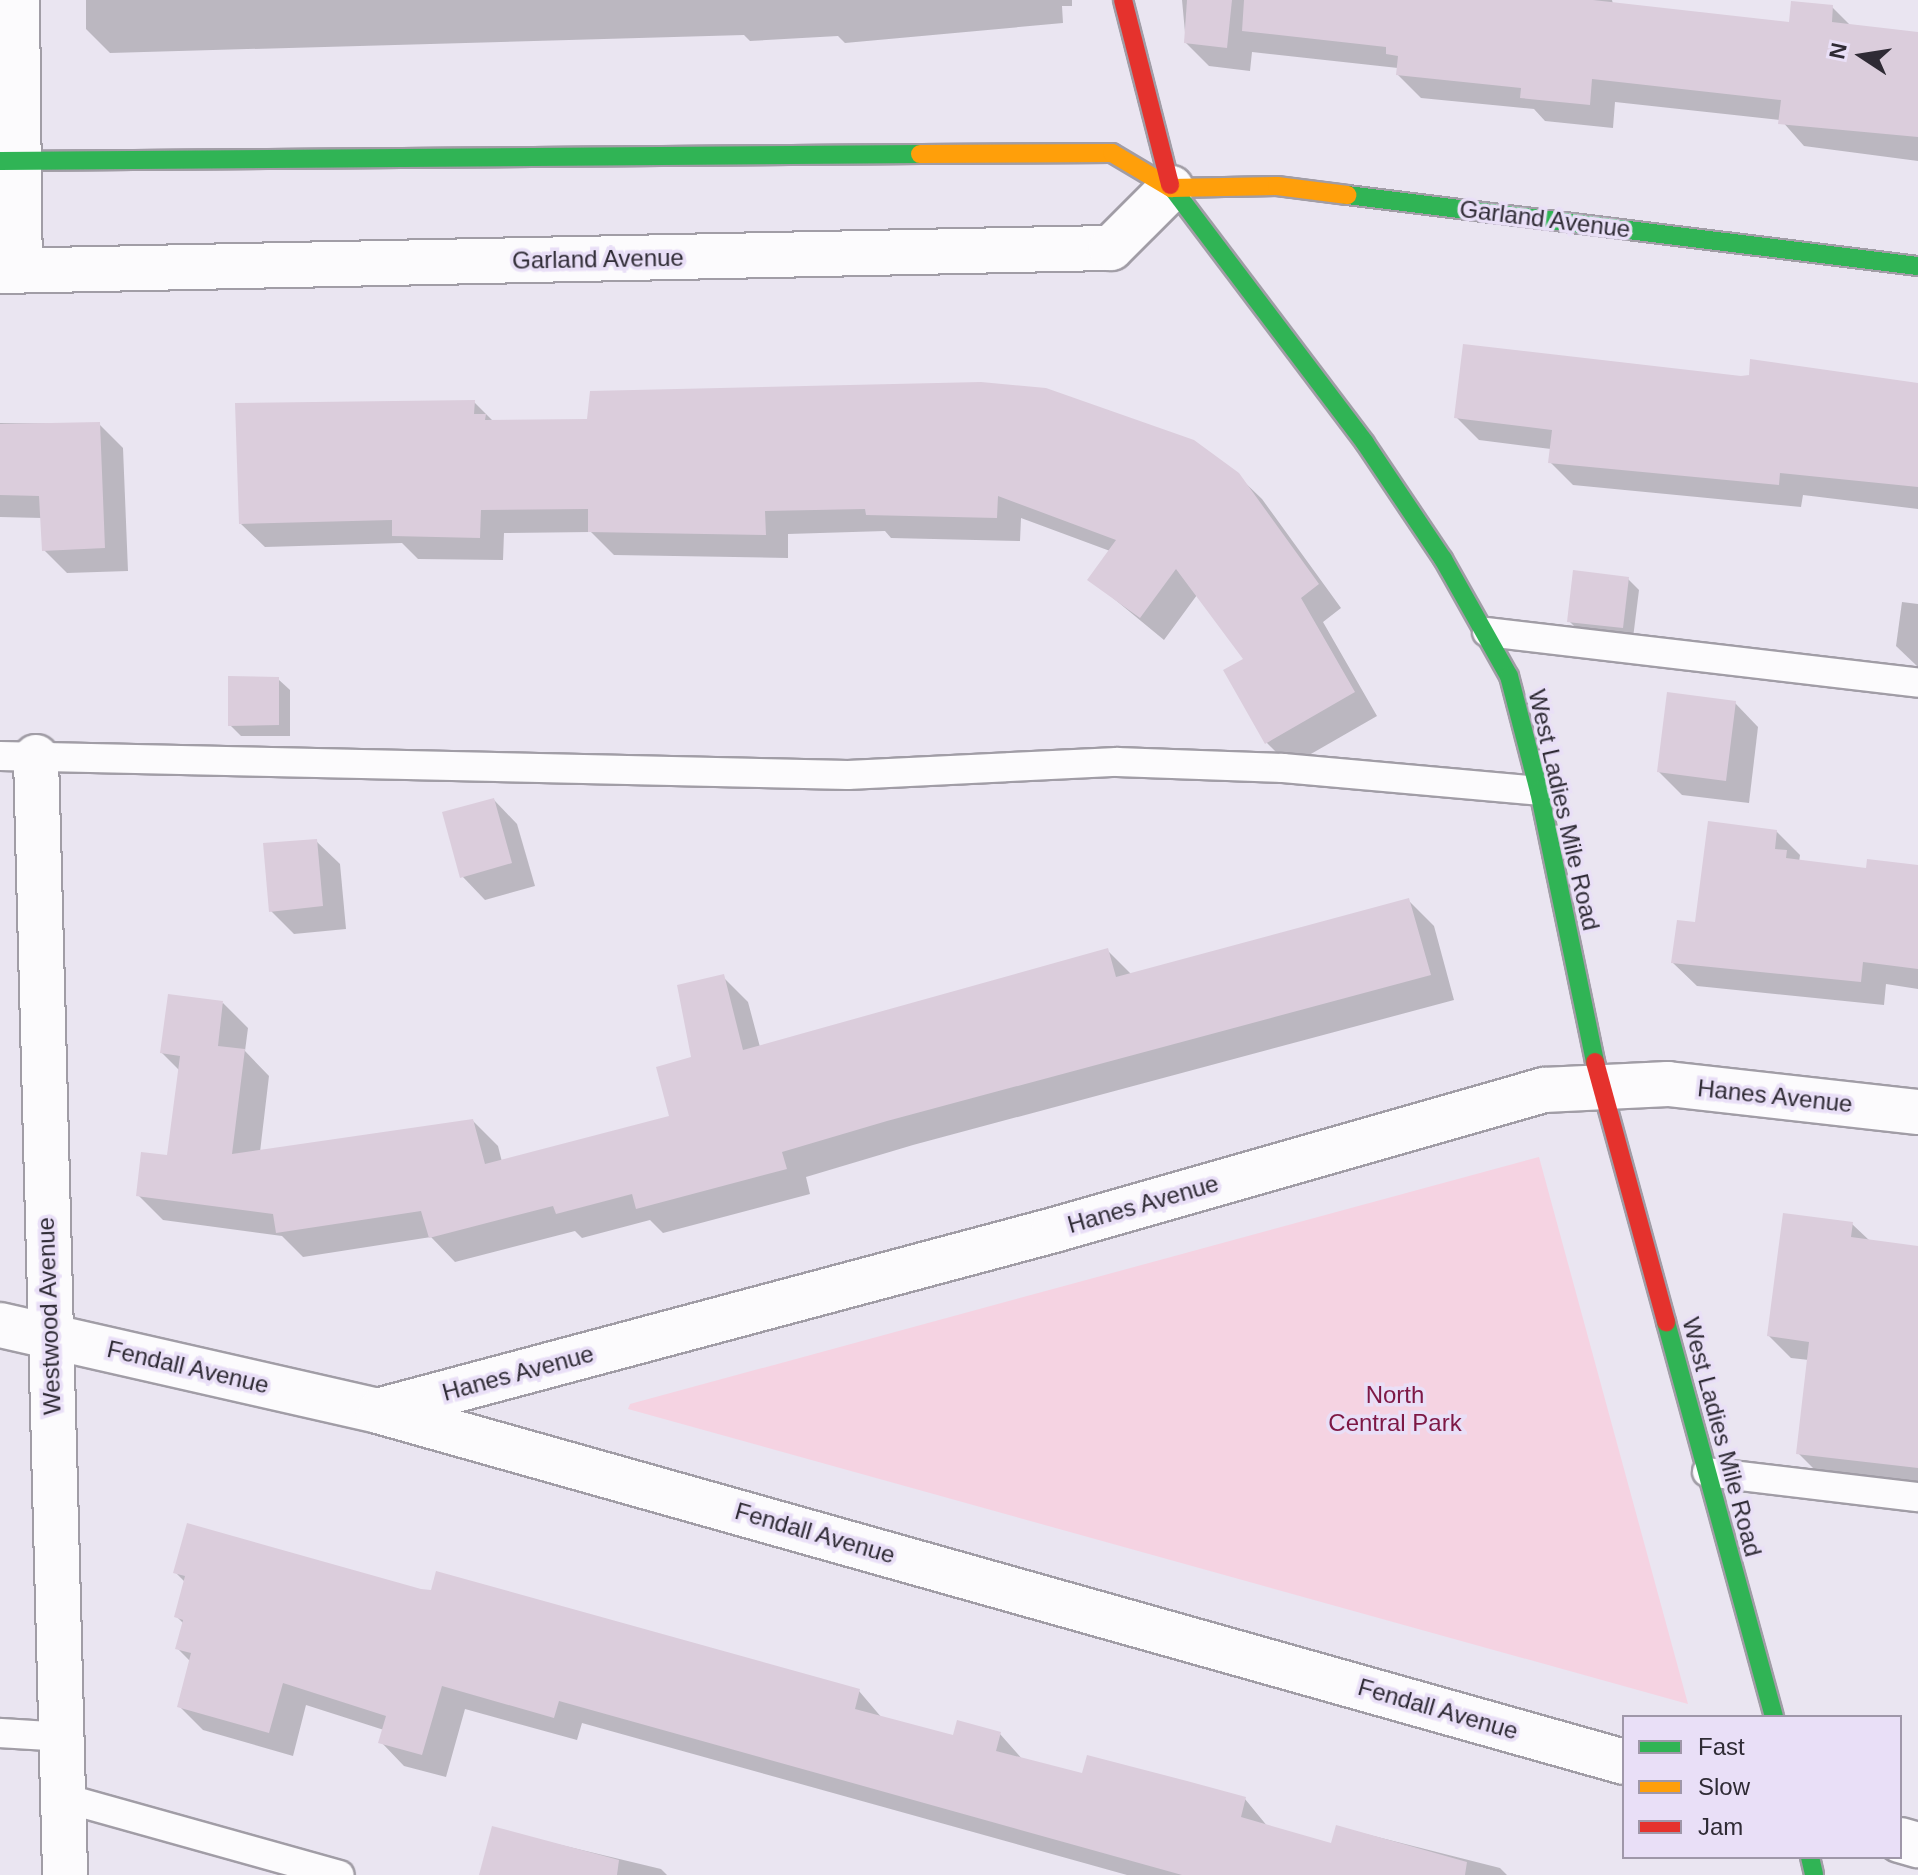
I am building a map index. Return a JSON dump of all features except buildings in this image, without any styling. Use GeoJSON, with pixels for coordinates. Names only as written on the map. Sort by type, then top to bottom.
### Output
{"type":"FeatureCollection","features":[{"type":"Feature","properties":{"kind":"street"},"geometry":{"type":"LineString","coordinates":[[10,271],[9,160],[17,0]]}},
{"type":"Feature","properties":{"kind":"street","name":"West Ladies Mile Road"},"geometry":{"type":"LineString","coordinates":[[1123,0],[1171,188],[1365,443],[1487,632],[1509,676],[1539,791],[1602,1087],[1773,1715]]}},
{"type":"Feature","properties":{"kind":"street"},"geometry":{"type":"LineString","coordinates":[[9,160],[1112,153],[1171,188]]}},
{"type":"Feature","properties":{"kind":"street","name":"Garland Avenue"},"geometry":{"type":"LineString","coordinates":[[10,271],[1111,248],[1171,188],[1277,186],[1918,266]]}},
{"type":"Feature","properties":{"kind":"street","name":"Westwood Avenue"},"geometry":{"type":"LineString","coordinates":[[18,756],[49,1336],[65,1875]]}},
{"type":"Feature","properties":{"kind":"street","name":"Hanes Avenue"},"geometry":{"type":"LineString","coordinates":[[378,1411],[1054,1230],[1544,1090],[1668,1084],[1918,1112]]}},
{"type":"Feature","properties":{"kind":"street","name":"Fendall Avenue"},"geometry":{"type":"LineString","coordinates":[[0,1325],[378,1411],[1622,1761]]}},
{"type":"Feature","properties":{"kind":"lane"},"geometry":{"type":"LineString","coordinates":[[1487,632],[1918,683]]}},
{"type":"Feature","properties":{"kind":"lane"},"geometry":{"type":"LineString","coordinates":[[18,756],[848,775],[1117,762],[1283,768],[1539,791]]}},
{"type":"Feature","properties":{"kind":"lane"},"geometry":{"type":"LineString","coordinates":[[1707,1472],[1918,1497]]}},
{"type":"Feature","properties":{"kind":"lane"},"geometry":{"type":"LineString","coordinates":[[0,1733],[63,1737]]}},
{"type":"Feature","properties":{"kind":"lane"},"geometry":{"type":"LineString","coordinates":[[64,1798],[339,1875]]}},
{"type":"Feature","properties":{"kind":"green space","name":"North Central Park"},"geometry":{"type":"Polygon","coordinates":[[[1539,1157],[1688,1704],[628,1409],[630,1404],[1539,1157]]]}},
{"type":"Feature","properties":{"kind":"traffic: fast"},"geometry":{"type":"LineString","coordinates":[[0,161],[920,154]]}},
{"type":"Feature","properties":{"kind":"traffic: fast"},"geometry":{"type":"LineString","coordinates":[[1170,185],[1365,443],[1443,559],[1509,676],[1539,791],[1595,1062]]}},
{"type":"Feature","properties":{"kind":"traffic: fast"},"geometry":{"type":"LineString","coordinates":[[1347,195],[1918,266]]}},
{"type":"Feature","properties":{"kind":"traffic: fast"},"geometry":{"type":"LineString","coordinates":[[1666,1322],[1773,1715]]}},
{"type":"Feature","properties":{"kind":"traffic: fast"},"geometry":{"type":"LineString","coordinates":[[1810,1859],[1814,1875]]}},
{"type":"Feature","properties":{"kind":"traffic: slow"},"geometry":{"type":"LineString","coordinates":[[920,154],[1112,153],[1171,188],[1277,186],[1347,195]]}},
{"type":"Feature","properties":{"kind":"traffic: jam"},"geometry":{"type":"LineString","coordinates":[[1123,0],[1170,185]]}},
{"type":"Feature","properties":{"kind":"traffic: jam"},"geometry":{"type":"LineString","coordinates":[[1595,1062],[1666,1322]]}}]}
